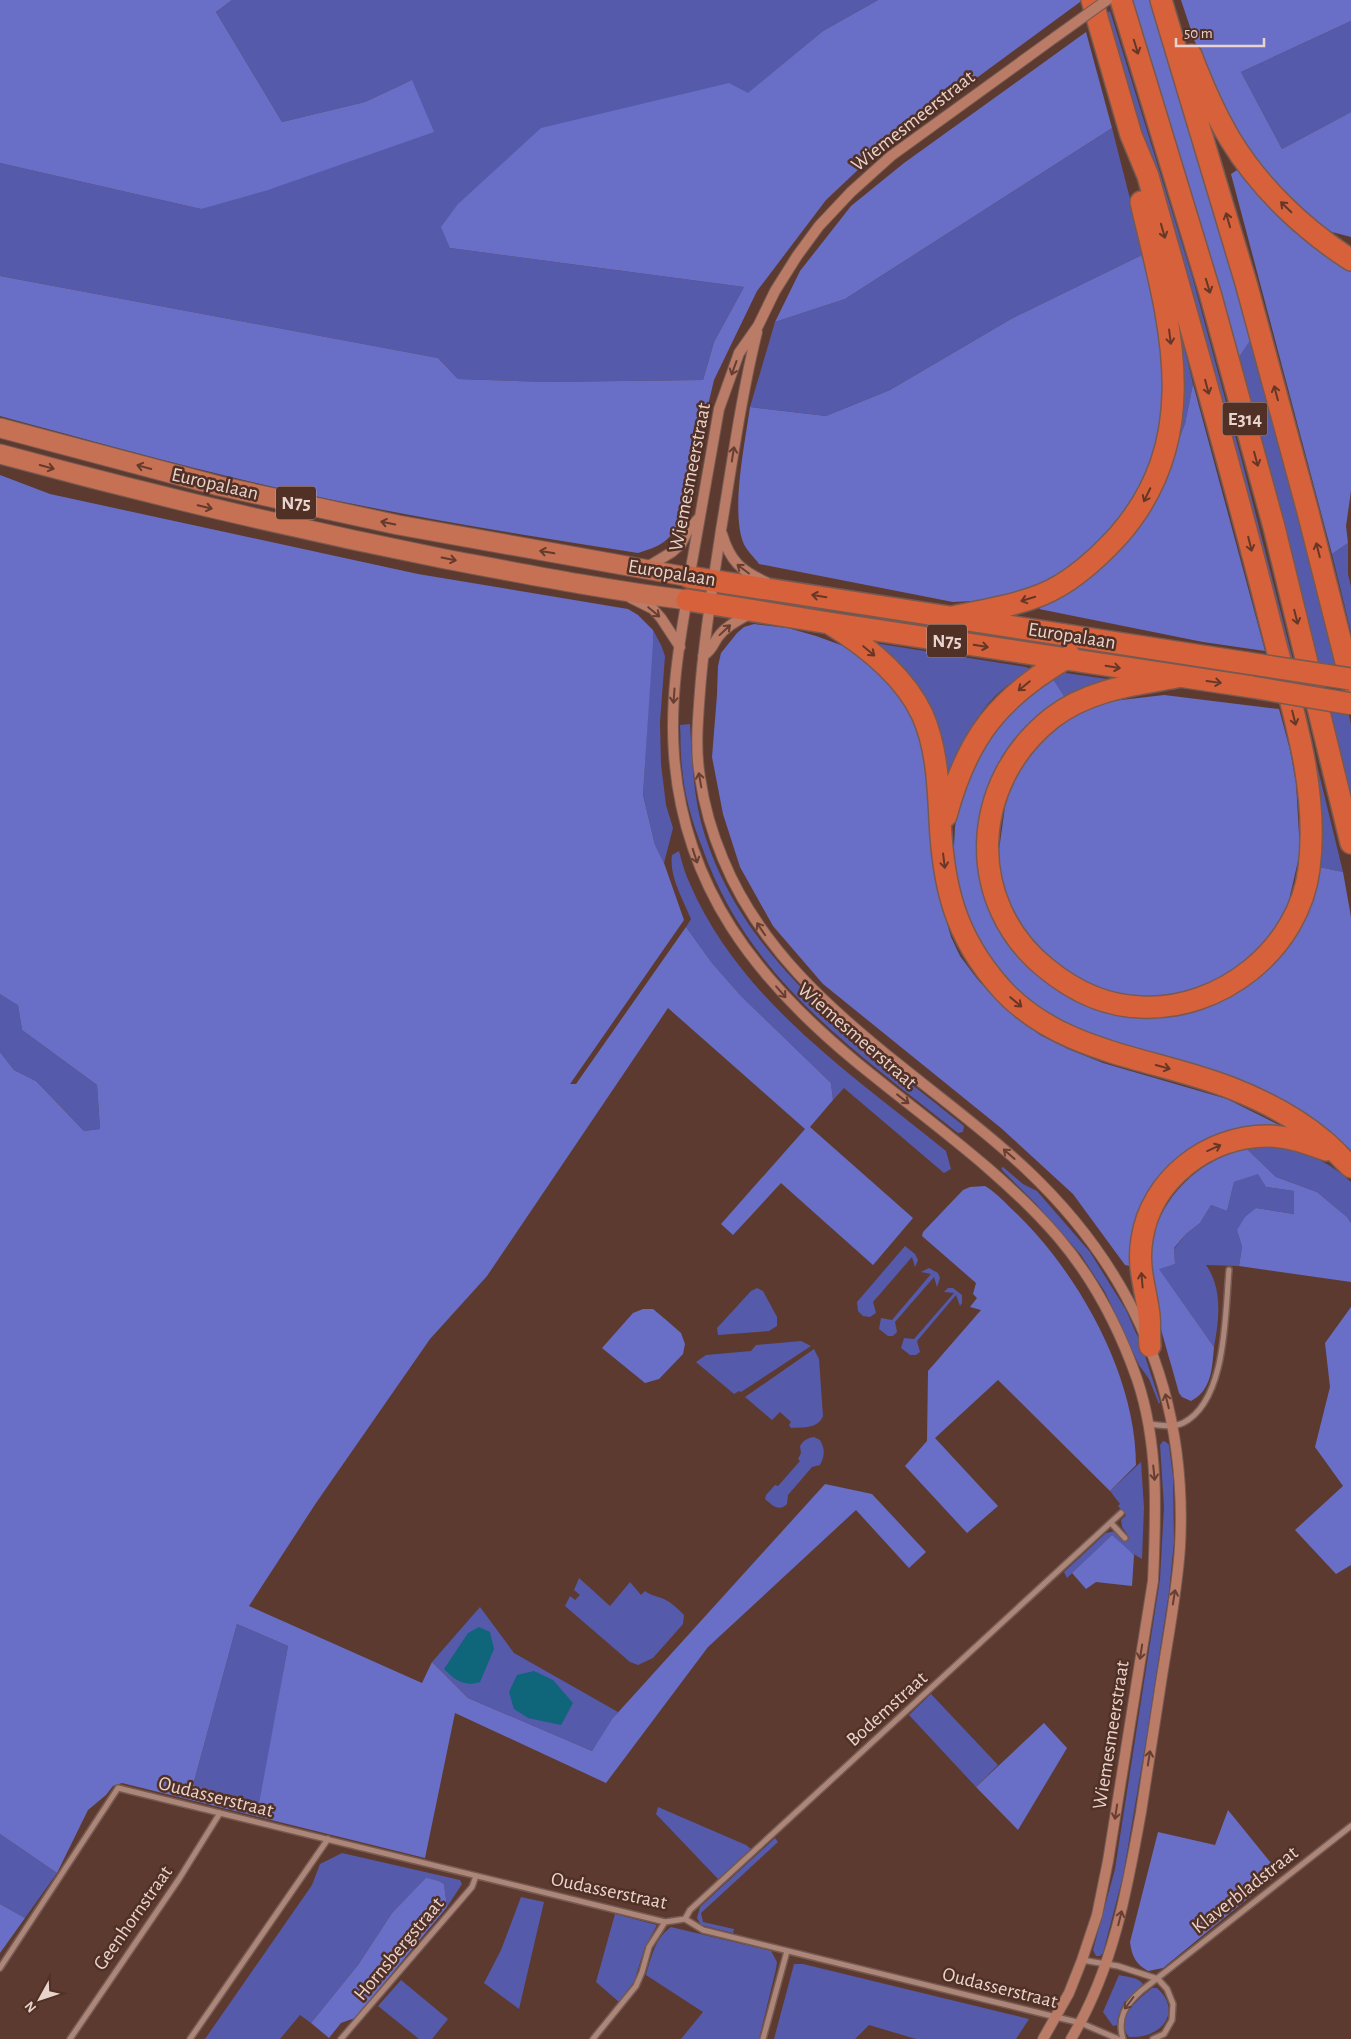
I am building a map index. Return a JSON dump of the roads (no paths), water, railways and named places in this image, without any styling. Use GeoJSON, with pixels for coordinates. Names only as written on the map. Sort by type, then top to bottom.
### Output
{"type":"FeatureCollection","features":[{"type":"Feature","properties":{"kind":"highway"},"geometry":{"type":"LineString","coordinates":[[1092,0],[1131,135],[1148,176],[1247,533],[1305,763],[1312,827],[1309,873],[1297,912],[1278,943],[1252,970],[1220,990],[1185,1003],[1142,1007],[1102,1001],[1064,983],[1031,956],[1007,923],[991,885],[986,849],[990,811],[1003,776],[1031,736],[1054,716],[1086,697],[1129,686],[1177,677]]}},
{"type":"Feature","properties":{"kind":"highway","name":"E314"},"geometry":{"type":"LineString","coordinates":[[1121,0],[1210,293],[1251,442],[1276,536],[1351,843]]}},
{"type":"Feature","properties":{"kind":"highway"},"geometry":{"type":"LineString","coordinates":[[1162,0],[1179,26],[1204,86],[1230,138],[1261,181],[1309,228],[1351,260]]}},
{"type":"Feature","properties":{"kind":"highway","name":"E314"},"geometry":{"type":"LineString","coordinates":[[1162,0],[1246,283],[1308,512],[1351,681]]}},
{"type":"Feature","properties":{"kind":"highway"},"geometry":{"type":"LineString","coordinates":[[952,617],[1007,606],[1040,596],[1062,585],[1104,551],[1127,525],[1142,504],[1159,470],[1170,436],[1175,397],[1172,356],[1166,306],[1139,192],[1131,135]]}},
{"type":"Feature","properties":{"kind":"highway"},"geometry":{"type":"LineString","coordinates":[[1309,228],[1351,246]]}},
{"type":"Feature","properties":{"kind":"highway","name":"Europalaan"},"geometry":{"type":"LineString","coordinates":[[689,577],[1247,663],[1351,681]]}},
{"type":"Feature","properties":{"kind":"highway","name":"Europalaan"},"geometry":{"type":"LineString","coordinates":[[686,600],[1351,704]]}},
{"type":"Feature","properties":{"kind":"highway"},"geometry":{"type":"LineString","coordinates":[[829,623],[849,635],[892,671],[910,693],[922,714],[933,744],[941,835],[950,892],[962,932],[977,958],[1001,988],[1015,1001],[1053,1029],[1075,1039],[1124,1056],[1202,1078],[1254,1098],[1300,1123],[1325,1142],[1344,1161]]}},
{"type":"Feature","properties":{"kind":"highway"},"geometry":{"type":"LineString","coordinates":[[941,835],[954,785],[967,755],[986,724],[1011,697],[1035,677],[1064,659],[1084,650],[1123,644]]}},
{"type":"Feature","properties":{"kind":"highway"},"geometry":{"type":"LineString","coordinates":[[1150,1346],[1149,1315],[1143,1289],[1142,1239],[1148,1218],[1160,1193],[1173,1176],[1212,1148],[1236,1140],[1266,1136],[1288,1138],[1344,1161]]}},
{"type":"Feature","properties":{"kind":"main road","name":"Wiemesmeerstraat"},"geometry":{"type":"LineString","coordinates":[[1043,2039],[1069,1992],[1097,1915],[1108,1862],[1153,1581],[1156,1495],[1149,1424],[1138,1381],[1106,1307],[1081,1267],[1059,1238],[1012,1189],[975,1156],[816,1028],[770,979],[736,936],[715,900],[698,865],[686,828],[678,792],[672,718],[689,577],[719,409],[739,353],[758,326],[775,291],[819,226],[851,192],[891,156],[941,118],[1107,0]]}},
{"type":"Feature","properties":{"kind":"main road","name":"Wiemesmeerstraat"},"geometry":{"type":"LineString","coordinates":[[758,326],[741,408],[709,604],[697,730],[699,773],[706,812],[722,858],[741,898],[762,933],[797,975],[827,1005],[861,1034],[990,1138],[1057,1200],[1086,1234],[1111,1269],[1132,1306],[1159,1371],[1173,1426],[1181,1498],[1177,1580],[1131,1867],[1121,1918],[1107,1965],[1081,2023],[1071,2039]]}},
{"type":"Feature","properties":{"kind":"main road","name":"Europalaan"},"geometry":{"type":"LineString","coordinates":[[0,428],[173,475],[398,525],[689,577]]}},
{"type":"Feature","properties":{"kind":"main road","name":"Europalaan"},"geometry":{"type":"LineString","coordinates":[[0,454],[189,503],[352,540],[504,570],[686,600]]}},
{"type":"Feature","properties":{"kind":"main road"},"geometry":{"type":"LineString","coordinates":[[644,569],[672,552],[681,544],[688,530],[699,518]]}},
{"type":"Feature","properties":{"kind":"main road"},"geometry":{"type":"LineString","coordinates":[[721,531],[726,548],[736,564],[751,575],[782,590]]}},
{"type":"Feature","properties":{"kind":"main road"},"geometry":{"type":"LineString","coordinates":[[617,589],[653,609],[662,618],[680,647]]}},
{"type":"Feature","properties":{"kind":"main road"},"geometry":{"type":"LineString","coordinates":[[703,656],[712,649],[717,638],[728,627],[754,610]]}},
{"type":"Feature","properties":{"kind":"street"},"geometry":{"type":"LineString","coordinates":[[1149,1424],[1173,1426],[1183,1423],[1196,1414],[1208,1398],[1219,1368],[1229,1270]]}},
{"type":"Feature","properties":{"kind":"street","name":"Bodemstraat"},"geometry":{"type":"LineString","coordinates":[[685,1919],[690,1910],[1122,1514]]}},
{"type":"Feature","properties":{"kind":"street"},"geometry":{"type":"LineString","coordinates":[[1111,1523],[1125,1538]]}},
{"type":"Feature","properties":{"kind":"street","name":"Oudasserstraat"},"geometry":{"type":"LineString","coordinates":[[0,1968],[118,1788],[664,1922],[685,1919],[702,1930],[1081,2023],[1118,2039]]}},
{"type":"Feature","properties":{"kind":"street","name":"Geenhornstraat"},"geometry":{"type":"LineString","coordinates":[[70,2039],[179,1879],[220,1813]]}},
{"type":"Feature","properties":{"kind":"street","name":"Klaverbladstraat"},"geometry":{"type":"LineString","coordinates":[[1123,2039],[1120,2018],[1127,2003],[1351,1826]]}},
{"type":"Feature","properties":{"kind":"street"},"geometry":{"type":"LineString","coordinates":[[190,2039],[328,1839]]}},
{"type":"Feature","properties":{"kind":"street","name":"Hornsbergstraat"},"geometry":{"type":"LineString","coordinates":[[341,2039],[472,1887],[476,1876]]}},
{"type":"Feature","properties":{"kind":"street"},"geometry":{"type":"LineString","coordinates":[[593,2039],[636,1986],[649,1947],[664,1922]]}},
{"type":"Feature","properties":{"kind":"street"},"geometry":{"type":"LineString","coordinates":[[763,2039],[787,1951]]}},
{"type":"Feature","properties":{"kind":"street"},"geometry":{"type":"LineString","coordinates":[[1082,1960],[1118,1966],[1158,1978],[1167,1989],[1173,2004],[1172,2020],[1164,2036],[1153,2039]]}}]}
